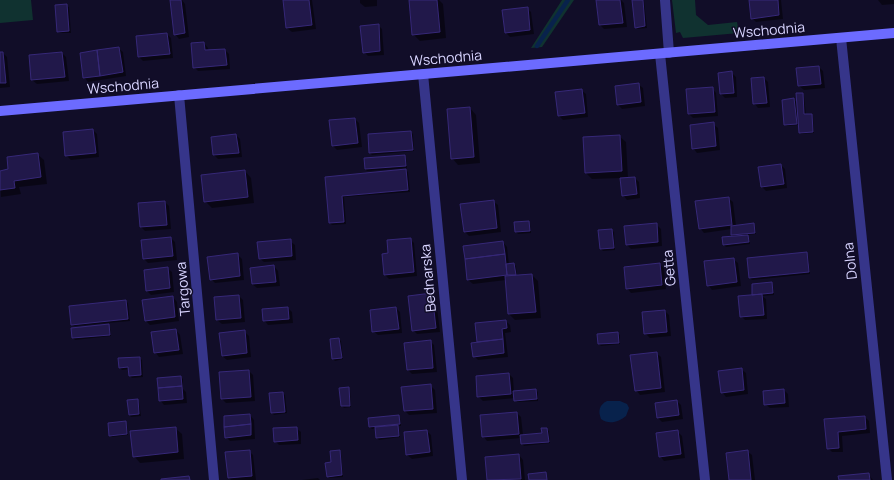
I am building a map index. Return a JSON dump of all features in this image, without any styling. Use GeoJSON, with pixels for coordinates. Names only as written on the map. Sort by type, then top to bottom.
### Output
{"type":"FeatureCollection","features":[{"type":"Feature","properties":{"kind":"street","name":"Getta"},"geometry":{"type":"LineString","coordinates":[[665,0],[665,53],[705,480]]}},
{"type":"Feature","properties":{"kind":"street","name":"Wschodnia"},"geometry":{"type":"LineString","coordinates":[[0,111],[894,33]]}},
{"type":"Feature","properties":{"kind":"street","name":"Dolna"},"geometry":{"type":"LineString","coordinates":[[841,38],[887,480]]}},
{"type":"Feature","properties":{"kind":"street","name":"Bednarska"},"geometry":{"type":"LineString","coordinates":[[423,74],[462,480]]}},
{"type":"Feature","properties":{"kind":"street","name":"Targowa"},"geometry":{"type":"LineString","coordinates":[[180,95],[214,480]]}},
{"type":"Feature","properties":{"kind":"green space"},"geometry":{"type":"Polygon","coordinates":[[[0,0],[31,0],[33,20],[0,23],[0,0]]]}},
{"type":"Feature","properties":{"kind":"green space"},"geometry":{"type":"Polygon","coordinates":[[[562,0],[574,0],[542,47],[531,48],[562,0]]]}},
{"type":"Feature","properties":{"kind":"green space"},"geometry":{"type":"Polygon","coordinates":[[[672,0],[695,0],[696,15],[708,25],[737,22],[739,33],[683,38],[680,32],[676,33],[672,0]]]}},
{"type":"Feature","properties":{"kind":"water"},"geometry":{"type":"Polygon","coordinates":[[[607,401],[620,401],[627,404],[629,408],[626,416],[614,422],[607,422],[601,419],[600,408],[602,404],[607,401]]]}},
{"type":"Feature","properties":{"kind":"building"},"geometry":{"type":"Polygon","coordinates":[[[170,0],[181,0],[185,33],[174,35],[170,0]]]}},
{"type":"Feature","properties":{"kind":"building"},"geometry":{"type":"Polygon","coordinates":[[[283,0],[309,0],[312,25],[286,28],[283,0]]]}},
{"type":"Feature","properties":{"kind":"building"},"geometry":{"type":"Polygon","coordinates":[[[409,0],[437,0],[440,32],[412,35],[409,0]]]}},
{"type":"Feature","properties":{"kind":"building"},"geometry":{"type":"Polygon","coordinates":[[[596,0],[620,0],[623,23],[599,25],[596,0]]]}},
{"type":"Feature","properties":{"kind":"building"},"geometry":{"type":"Polygon","coordinates":[[[632,0],[643,0],[645,26],[635,28],[632,0]]]}},
{"type":"Feature","properties":{"kind":"building"},"geometry":{"type":"Polygon","coordinates":[[[749,0],[778,0],[779,15],[751,19],[749,0]]]}},
{"type":"Feature","properties":{"kind":"building"},"geometry":{"type":"Polygon","coordinates":[[[67,4],[69,31],[57,32],[55,5],[67,4]]]}},
{"type":"Feature","properties":{"kind":"building"},"geometry":{"type":"Polygon","coordinates":[[[528,7],[530,30],[505,33],[502,10],[528,7]]]}},
{"type":"Feature","properties":{"kind":"building"},"geometry":{"type":"Polygon","coordinates":[[[379,24],[380,51],[363,53],[360,26],[379,24]]]}},
{"type":"Feature","properties":{"kind":"building"},"geometry":{"type":"Polygon","coordinates":[[[167,33],[170,54],[138,57],[136,36],[167,33]]]}},
{"type":"Feature","properties":{"kind":"building"},"geometry":{"type":"Polygon","coordinates":[[[204,42],[205,50],[225,49],[227,65],[193,68],[191,43],[204,42]]]}},
{"type":"Feature","properties":{"kind":"building"},"geometry":{"type":"Polygon","coordinates":[[[119,47],[123,72],[100,76],[97,50],[119,47]]]}},
{"type":"Feature","properties":{"kind":"building"},"geometry":{"type":"Polygon","coordinates":[[[97,50],[100,76],[83,78],[80,53],[97,50]]]}},
{"type":"Feature","properties":{"kind":"building"},"geometry":{"type":"Polygon","coordinates":[[[0,52],[3,52],[6,83],[0,83],[0,52]]]}},
{"type":"Feature","properties":{"kind":"building"},"geometry":{"type":"Polygon","coordinates":[[[62,52],[65,77],[31,80],[29,55],[62,52]]]}},
{"type":"Feature","properties":{"kind":"building"},"geometry":{"type":"Polygon","coordinates":[[[819,66],[821,84],[798,86],[796,68],[819,66]]]}},
{"type":"Feature","properties":{"kind":"building"},"geometry":{"type":"Polygon","coordinates":[[[732,71],[734,93],[720,94],[718,73],[732,71]]]}},
{"type":"Feature","properties":{"kind":"building"},"geometry":{"type":"Polygon","coordinates":[[[764,77],[767,103],[753,104],[751,78],[764,77]]]}},
{"type":"Feature","properties":{"kind":"building"},"geometry":{"type":"Polygon","coordinates":[[[639,83],[641,102],[617,105],[615,86],[639,83]]]}},
{"type":"Feature","properties":{"kind":"building"},"geometry":{"type":"Polygon","coordinates":[[[713,87],[715,112],[688,114],[686,89],[713,87]]]}},
{"type":"Feature","properties":{"kind":"building"},"geometry":{"type":"Polygon","coordinates":[[[582,89],[585,113],[558,116],[555,92],[582,89]]]}},
{"type":"Feature","properties":{"kind":"building"},"geometry":{"type":"Polygon","coordinates":[[[796,93],[803,93],[804,114],[812,114],[813,132],[799,133],[796,93]]]}},
{"type":"Feature","properties":{"kind":"building"},"geometry":{"type":"Polygon","coordinates":[[[794,98],[797,124],[784,125],[782,100],[794,98]]]}},
{"type":"Feature","properties":{"kind":"building"},"geometry":{"type":"Polygon","coordinates":[[[470,107],[474,157],[451,159],[447,109],[470,107]]]}},
{"type":"Feature","properties":{"kind":"building"},"geometry":{"type":"Polygon","coordinates":[[[355,118],[358,143],[332,146],[329,120],[355,118]]]}},
{"type":"Feature","properties":{"kind":"building"},"geometry":{"type":"Polygon","coordinates":[[[714,122],[716,146],[692,149],[690,125],[714,122]]]}},
{"type":"Feature","properties":{"kind":"building"},"geometry":{"type":"Polygon","coordinates":[[[93,129],[96,153],[65,156],[63,132],[93,129]]]}},
{"type":"Feature","properties":{"kind":"building"},"geometry":{"type":"Polygon","coordinates":[[[411,131],[413,150],[369,153],[368,134],[411,131]]]}},
{"type":"Feature","properties":{"kind":"building"},"geometry":{"type":"Polygon","coordinates":[[[236,134],[239,153],[213,155],[211,137],[236,134]]]}},
{"type":"Feature","properties":{"kind":"building"},"geometry":{"type":"Polygon","coordinates":[[[620,135],[622,171],[585,173],[583,137],[620,135]]]}},
{"type":"Feature","properties":{"kind":"building"},"geometry":{"type":"Polygon","coordinates":[[[38,153],[41,177],[14,181],[15,188],[0,190],[0,171],[8,169],[7,157],[38,153]]]}},
{"type":"Feature","properties":{"kind":"building"},"geometry":{"type":"Polygon","coordinates":[[[405,155],[406,166],[365,169],[364,158],[405,155]]]}},
{"type":"Feature","properties":{"kind":"building"},"geometry":{"type":"Polygon","coordinates":[[[781,164],[784,184],[761,187],[758,167],[781,164]]]}},
{"type":"Feature","properties":{"kind":"building"},"geometry":{"type":"Polygon","coordinates":[[[406,169],[408,190],[342,196],[344,222],[329,223],[325,177],[406,169]]]}},
{"type":"Feature","properties":{"kind":"building"},"geometry":{"type":"Polygon","coordinates":[[[245,170],[248,197],[204,202],[201,175],[245,170]]]}},
{"type":"Feature","properties":{"kind":"building"},"geometry":{"type":"Polygon","coordinates":[[[635,177],[637,194],[622,196],[620,178],[635,177]]]}},
{"type":"Feature","properties":{"kind":"building"},"geometry":{"type":"Polygon","coordinates":[[[729,197],[732,225],[699,229],[695,201],[729,197]]]}},
{"type":"Feature","properties":{"kind":"building"},"geometry":{"type":"Polygon","coordinates":[[[494,200],[497,228],[464,232],[460,204],[494,200]]]}},
{"type":"Feature","properties":{"kind":"building"},"geometry":{"type":"Polygon","coordinates":[[[165,201],[167,225],[140,227],[138,203],[165,201]]]}},
{"type":"Feature","properties":{"kind":"building"},"geometry":{"type":"Polygon","coordinates":[[[529,221],[530,231],[515,232],[514,222],[529,221]]]}},
{"type":"Feature","properties":{"kind":"building"},"geometry":{"type":"Polygon","coordinates":[[[657,223],[658,242],[626,245],[624,226],[657,223]]]}},
{"type":"Feature","properties":{"kind":"building"},"geometry":{"type":"Polygon","coordinates":[[[754,223],[755,233],[731,235],[731,226],[754,223]]]}},
{"type":"Feature","properties":{"kind":"building"},"geometry":{"type":"Polygon","coordinates":[[[612,229],[614,248],[600,249],[598,230],[612,229]]]}},
{"type":"Feature","properties":{"kind":"building"},"geometry":{"type":"Polygon","coordinates":[[[748,235],[749,242],[723,245],[722,237],[748,235]]]}},
{"type":"Feature","properties":{"kind":"building"},"geometry":{"type":"Polygon","coordinates":[[[171,237],[173,256],[143,259],[141,240],[171,237]]]}},
{"type":"Feature","properties":{"kind":"building"},"geometry":{"type":"Polygon","coordinates":[[[411,238],[414,272],[384,275],[382,254],[388,253],[387,240],[411,238]]]}},
{"type":"Feature","properties":{"kind":"building"},"geometry":{"type":"Polygon","coordinates":[[[291,239],[292,256],[259,259],[257,242],[291,239]]]}},
{"type":"Feature","properties":{"kind":"building"},"geometry":{"type":"Polygon","coordinates":[[[503,241],[505,254],[465,259],[463,246],[503,241]]]}},
{"type":"Feature","properties":{"kind":"building"},"geometry":{"type":"Polygon","coordinates":[[[807,252],[809,272],[749,278],[747,258],[807,252]]]}},
{"type":"Feature","properties":{"kind":"building"},"geometry":{"type":"Polygon","coordinates":[[[238,253],[240,276],[210,280],[207,257],[238,253]]]}},
{"type":"Feature","properties":{"kind":"building"},"geometry":{"type":"Polygon","coordinates":[[[505,254],[507,275],[467,280],[465,259],[505,254]]]}},
{"type":"Feature","properties":{"kind":"building"},"geometry":{"type":"Polygon","coordinates":[[[734,258],[737,282],[707,286],[704,261],[734,258]]]}},
{"type":"Feature","properties":{"kind":"building"},"geometry":{"type":"Polygon","coordinates":[[[514,263],[516,275],[507,275],[506,264],[514,263]]]}},
{"type":"Feature","properties":{"kind":"building"},"geometry":{"type":"Polygon","coordinates":[[[660,263],[662,285],[626,289],[624,267],[660,263]]]}},
{"type":"Feature","properties":{"kind":"building"},"geometry":{"type":"Polygon","coordinates":[[[274,265],[276,282],[252,284],[250,268],[274,265]]]}},
{"type":"Feature","properties":{"kind":"building"},"geometry":{"type":"Polygon","coordinates":[[[168,267],[170,288],[146,291],[144,270],[168,267]]]}},
{"type":"Feature","properties":{"kind":"building"},"geometry":{"type":"Polygon","coordinates":[[[532,274],[536,312],[508,314],[505,276],[532,274]]]}},
{"type":"Feature","properties":{"kind":"building"},"geometry":{"type":"Polygon","coordinates":[[[772,282],[773,293],[752,295],[752,284],[772,282]]]}},
{"type":"Feature","properties":{"kind":"building"},"geometry":{"type":"Polygon","coordinates":[[[432,293],[436,328],[412,331],[408,296],[432,293]]]}},
{"type":"Feature","properties":{"kind":"building"},"geometry":{"type":"Polygon","coordinates":[[[762,294],[764,315],[740,317],[738,296],[762,294]]]}},
{"type":"Feature","properties":{"kind":"building"},"geometry":{"type":"Polygon","coordinates":[[[239,295],[241,318],[216,320],[214,297],[239,295]]]}},
{"type":"Feature","properties":{"kind":"building"},"geometry":{"type":"Polygon","coordinates":[[[173,296],[175,317],[145,321],[142,300],[173,296]]]}},
{"type":"Feature","properties":{"kind":"building"},"geometry":{"type":"Polygon","coordinates":[[[126,300],[128,319],[71,325],[69,306],[126,300]]]}},
{"type":"Feature","properties":{"kind":"building"},"geometry":{"type":"Polygon","coordinates":[[[288,307],[289,319],[263,321],[262,309],[288,307]]]}},
{"type":"Feature","properties":{"kind":"building"},"geometry":{"type":"Polygon","coordinates":[[[396,307],[399,329],[372,332],[370,310],[396,307]]]}},
{"type":"Feature","properties":{"kind":"building"},"geometry":{"type":"Polygon","coordinates":[[[665,310],[667,332],[644,334],[642,312],[665,310]]]}},
{"type":"Feature","properties":{"kind":"building"},"geometry":{"type":"Polygon","coordinates":[[[506,320],[507,328],[502,329],[503,339],[477,342],[475,323],[506,320]]]}},
{"type":"Feature","properties":{"kind":"building"},"geometry":{"type":"Polygon","coordinates":[[[109,324],[110,335],[72,338],[71,328],[109,324]]]}},
{"type":"Feature","properties":{"kind":"building"},"geometry":{"type":"Polygon","coordinates":[[[176,329],[179,350],[154,353],[151,332],[176,329]]]}},
{"type":"Feature","properties":{"kind":"building"},"geometry":{"type":"Polygon","coordinates":[[[245,330],[247,353],[222,356],[219,333],[245,330]]]}},
{"type":"Feature","properties":{"kind":"building"},"geometry":{"type":"Polygon","coordinates":[[[618,332],[619,343],[598,344],[597,334],[618,332]]]}},
{"type":"Feature","properties":{"kind":"building"},"geometry":{"type":"Polygon","coordinates":[[[339,338],[342,358],[332,359],[330,339],[339,338]]]}},
{"type":"Feature","properties":{"kind":"building"},"geometry":{"type":"Polygon","coordinates":[[[503,339],[504,353],[473,357],[471,343],[503,339]]]}},
{"type":"Feature","properties":{"kind":"building"},"geometry":{"type":"Polygon","coordinates":[[[431,340],[433,368],[407,370],[404,343],[431,340]]]}},
{"type":"Feature","properties":{"kind":"building"},"geometry":{"type":"Polygon","coordinates":[[[657,352],[661,388],[635,391],[630,355],[657,352]]]}},
{"type":"Feature","properties":{"kind":"building"},"geometry":{"type":"Polygon","coordinates":[[[140,357],[141,375],[129,376],[128,367],[119,368],[118,358],[140,357]]]}},
{"type":"Feature","properties":{"kind":"building"},"geometry":{"type":"Polygon","coordinates":[[[742,368],[744,390],[721,393],[718,371],[742,368]]]}},
{"type":"Feature","properties":{"kind":"building"},"geometry":{"type":"Polygon","coordinates":[[[249,370],[251,397],[221,399],[219,372],[249,370]]]}},
{"type":"Feature","properties":{"kind":"building"},"geometry":{"type":"Polygon","coordinates":[[[509,373],[511,394],[477,397],[476,376],[509,373]]]}},
{"type":"Feature","properties":{"kind":"building"},"geometry":{"type":"Polygon","coordinates":[[[181,376],[182,386],[158,388],[157,378],[181,376]]]}},
{"type":"Feature","properties":{"kind":"building"},"geometry":{"type":"Polygon","coordinates":[[[431,384],[433,409],[404,411],[401,387],[431,384]]]}},
{"type":"Feature","properties":{"kind":"building"},"geometry":{"type":"Polygon","coordinates":[[[182,386],[183,399],[159,401],[158,388],[182,386]]]}},
{"type":"Feature","properties":{"kind":"building"},"geometry":{"type":"Polygon","coordinates":[[[349,387],[350,406],[341,406],[339,388],[349,387]]]}},
{"type":"Feature","properties":{"kind":"building"},"geometry":{"type":"Polygon","coordinates":[[[536,389],[537,399],[514,401],[513,391],[536,389]]]}},
{"type":"Feature","properties":{"kind":"building"},"geometry":{"type":"Polygon","coordinates":[[[784,389],[785,403],[764,405],[763,391],[784,389]]]}},
{"type":"Feature","properties":{"kind":"building"},"geometry":{"type":"Polygon","coordinates":[[[283,392],[285,412],[271,413],[269,393],[283,392]]]}},
{"type":"Feature","properties":{"kind":"building"},"geometry":{"type":"Polygon","coordinates":[[[138,399],[139,414],[129,415],[127,400],[138,399]]]}},
{"type":"Feature","properties":{"kind":"building"},"geometry":{"type":"Polygon","coordinates":[[[677,400],[679,415],[657,418],[655,403],[677,400]]]}},
{"type":"Feature","properties":{"kind":"building"},"geometry":{"type":"Polygon","coordinates":[[[517,412],[519,434],[482,437],[480,415],[517,412]]]}},
{"type":"Feature","properties":{"kind":"building"},"geometry":{"type":"Polygon","coordinates":[[[250,414],[251,424],[224,427],[224,416],[250,414]]]}},
{"type":"Feature","properties":{"kind":"building"},"geometry":{"type":"Polygon","coordinates":[[[399,415],[400,424],[369,427],[368,418],[399,415]]]}},
{"type":"Feature","properties":{"kind":"building"},"geometry":{"type":"Polygon","coordinates":[[[865,416],[866,429],[838,432],[839,448],[827,449],[824,419],[865,416]]]}},
{"type":"Feature","properties":{"kind":"building"},"geometry":{"type":"Polygon","coordinates":[[[126,421],[127,434],[109,436],[108,423],[126,421]]]}},
{"type":"Feature","properties":{"kind":"building"},"geometry":{"type":"Polygon","coordinates":[[[251,424],[251,435],[225,438],[224,427],[251,424]]]}},
{"type":"Feature","properties":{"kind":"building"},"geometry":{"type":"Polygon","coordinates":[[[398,425],[399,436],[376,438],[375,427],[398,425]]]}},
{"type":"Feature","properties":{"kind":"building"},"geometry":{"type":"Polygon","coordinates":[[[176,427],[178,452],[133,457],[130,431],[176,427]]]}},
{"type":"Feature","properties":{"kind":"building"},"geometry":{"type":"Polygon","coordinates":[[[297,427],[298,440],[274,442],[273,428],[297,427]]]}},
{"type":"Feature","properties":{"kind":"building"},"geometry":{"type":"Polygon","coordinates":[[[541,428],[547,428],[549,442],[521,444],[520,435],[542,433],[541,428]]]}},
{"type":"Feature","properties":{"kind":"building"},"geometry":{"type":"Polygon","coordinates":[[[427,430],[430,452],[406,455],[404,432],[427,430]]]}},
{"type":"Feature","properties":{"kind":"building"},"geometry":{"type":"Polygon","coordinates":[[[678,430],[681,454],[659,457],[656,433],[678,430]]]}},
{"type":"Feature","properties":{"kind":"building"},"geometry":{"type":"Polygon","coordinates":[[[250,450],[252,476],[228,478],[225,452],[250,450]]]}},
{"type":"Feature","properties":{"kind":"building"},"geometry":{"type":"Polygon","coordinates":[[[340,450],[342,475],[327,477],[325,463],[331,462],[330,451],[340,450]]]}},
{"type":"Feature","properties":{"kind":"building"},"geometry":{"type":"Polygon","coordinates":[[[748,450],[751,480],[729,480],[726,453],[748,450]]]}},
{"type":"Feature","properties":{"kind":"building"},"geometry":{"type":"Polygon","coordinates":[[[519,454],[521,479],[487,480],[485,457],[519,454]]]}},
{"type":"Feature","properties":{"kind":"building"},"geometry":{"type":"Polygon","coordinates":[[[546,472],[547,480],[529,480],[528,474],[546,472]]]}},
{"type":"Feature","properties":{"kind":"building"},"geometry":{"type":"Polygon","coordinates":[[[869,473],[870,480],[839,480],[838,476],[869,473]]]}},
{"type":"Feature","properties":{"kind":"building"},"geometry":{"type":"Polygon","coordinates":[[[189,476],[190,480],[161,480],[161,479],[189,476]]]}},
{"type":"Feature","properties":{"kind":"waterway"},"geometry":{"type":"LineString","coordinates":[[537,46],[568,0]]}}]}
